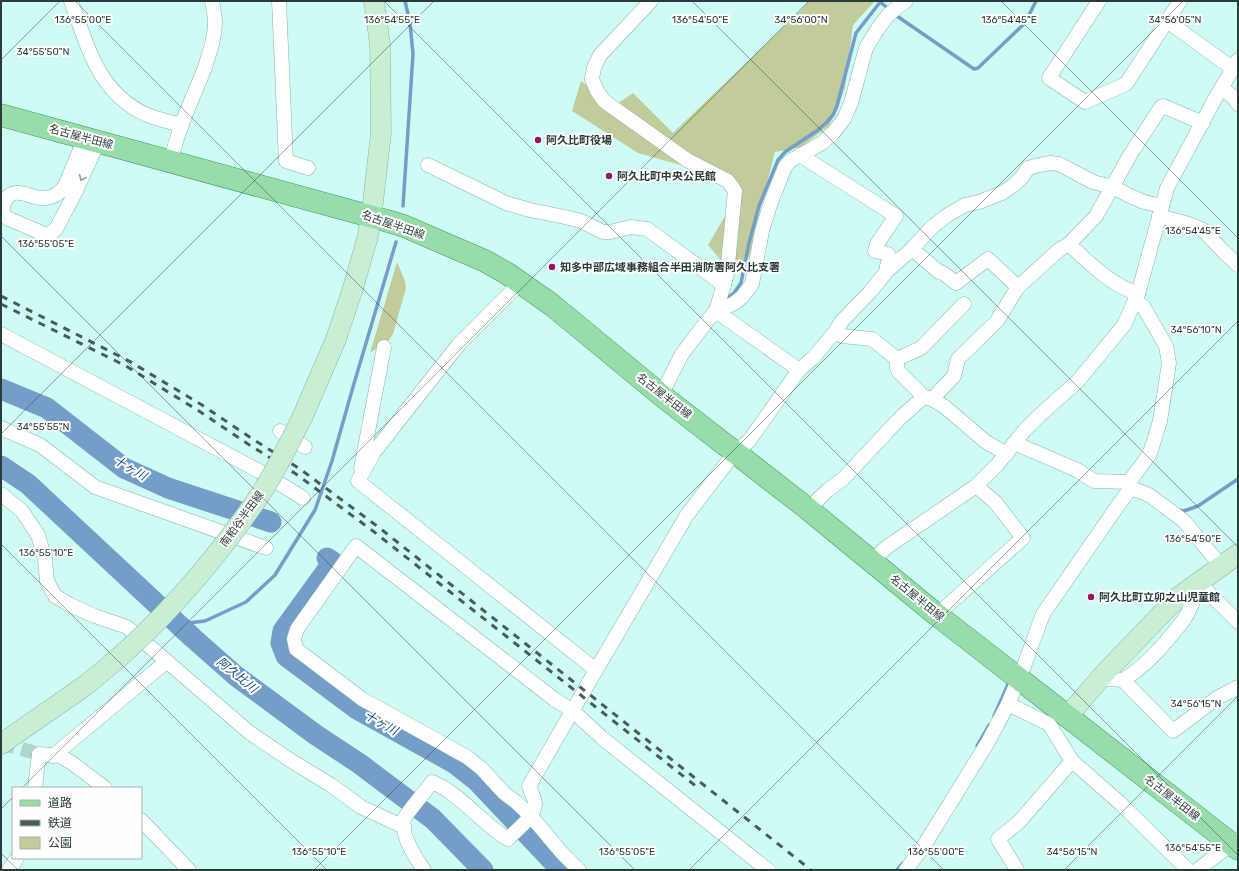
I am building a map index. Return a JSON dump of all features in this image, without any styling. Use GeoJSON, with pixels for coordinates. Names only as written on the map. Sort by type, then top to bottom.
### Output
{"type":"FeatureCollection","features":[{"type":"Feature","properties":{"kind":"main road","name":"南粕谷半田線"},"geometry":{"type":"LineString","coordinates":[[1,744],[86,685],[159,620],[187,591],[208,566],[258,498],[302,418],[341,324],[368,236],[381,133],[380,44],[374,1]]}},
{"type":"Feature","properties":{"kind":"main road","name":"名古屋半田線"},"geometry":{"type":"LineString","coordinates":[[1,115],[400,225],[485,261],[508,274],[552,305],[661,395],[808,509],[937,615],[1067,717],[1236,845]]}},
{"type":"Feature","properties":{"kind":"main road"},"geometry":{"type":"LineString","coordinates":[[1067,717],[1103,676],[1177,598],[1238,554]]}},
{"type":"Feature","properties":{"kind":"street"},"geometry":{"type":"LineString","coordinates":[[71,1],[90,53],[110,88],[122,100],[135,109],[148,115],[182,125]]}},
{"type":"Feature","properties":{"kind":"street"},"geometry":{"type":"LineString","coordinates":[[172,162],[174,148],[213,42],[215,22],[212,1]]}},
{"type":"Feature","properties":{"kind":"street"},"geometry":{"type":"LineString","coordinates":[[279,1],[286,161],[308,168]]}},
{"type":"Feature","properties":{"kind":"street"},"geometry":{"type":"LineString","coordinates":[[651,1],[600,55],[594,68],[592,79],[596,91],[604,101],[687,160],[728,181],[735,191],[727,274],[716,311],[682,354],[661,395]]}},
{"type":"Feature","properties":{"kind":"street"},"geometry":{"type":"LineString","coordinates":[[716,311],[733,304],[742,297],[752,284],[762,231],[771,202],[785,167],[790,161],[822,143],[834,133],[844,119],[851,102],[866,48],[888,15],[906,1]]}},
{"type":"Feature","properties":{"kind":"street"},"geometry":{"type":"LineString","coordinates":[[1099,1],[1049,78],[1085,102],[1126,84],[1180,1]]}},
{"type":"Feature","properties":{"kind":"street"},"geometry":{"type":"LineString","coordinates":[[871,561],[887,547],[976,486],[1040,415],[1078,381],[1124,325],[1136,297],[1167,188],[1216,97],[1236,69],[1167,21]]}},
{"type":"Feature","properties":{"kind":"street"},"geometry":{"type":"LineString","coordinates":[[1223,89],[1238,104]]}},
{"type":"Feature","properties":{"kind":"street"},"geometry":{"type":"LineString","coordinates":[[808,509],[828,490],[843,479],[901,417],[928,398],[954,376],[958,359],[997,321],[1018,287],[1059,250],[1069,244],[1096,216],[1130,155],[1161,107],[1163,106],[1203,123]]}},
{"type":"Feature","properties":{"kind":"street"},"geometry":{"type":"LineString","coordinates":[[44,199],[53,197],[65,186],[91,140]]}},
{"type":"Feature","properties":{"kind":"street"},"geometry":{"type":"LineString","coordinates":[[63,217],[62,211],[54,201],[18,193],[7,197],[2,207],[3,213],[7,218],[44,234],[50,234],[56,229],[63,217],[76,191],[91,140]]}},
{"type":"Feature","properties":{"kind":"street"},"geometry":{"type":"LineString","coordinates":[[800,155],[896,216],[877,244],[875,251],[888,254],[890,258],[887,271]]}},
{"type":"Feature","properties":{"kind":"street"},"geometry":{"type":"LineString","coordinates":[[404,823],[432,782],[442,786],[495,832],[508,839],[528,818],[534,809],[535,803],[529,786],[687,515],[735,452],[749,441],[799,370],[813,358],[835,332],[842,321],[870,292],[887,271],[946,216],[965,206],[1002,193],[1014,185],[1028,168],[1039,164],[1059,164],[1084,178],[1113,187],[1203,230],[1238,265]]}},
{"type":"Feature","properties":{"kind":"street"},"geometry":{"type":"LineString","coordinates":[[428,165],[506,203],[530,210],[581,221],[603,232],[610,232],[630,227],[647,229],[724,285]]}},
{"type":"Feature","properties":{"kind":"street"},"geometry":{"type":"LineString","coordinates":[[906,870],[925,844],[988,742],[1019,679],[1043,614],[1119,504],[1149,455],[1154,444],[1160,421],[1169,363],[1166,346],[1143,306],[1136,297],[1091,265],[1069,244]]}},
{"type":"Feature","properties":{"kind":"street"},"geometry":{"type":"LineString","coordinates":[[912,249],[939,272],[943,273],[956,283],[988,259],[1018,287]]}},
{"type":"Feature","properties":{"kind":"street"},"geometry":{"type":"LineString","coordinates":[[358,481],[374,452],[459,344],[520,282]]}},
{"type":"Feature","properties":{"kind":"street"},"geometry":{"type":"LineString","coordinates":[[898,359],[921,348],[964,304]]}},
{"type":"Feature","properties":{"kind":"street"},"geometry":{"type":"LineString","coordinates":[[716,311],[799,370]]}},
{"type":"Feature","properties":{"kind":"street"},"geometry":{"type":"LineString","coordinates":[[835,332],[842,336],[872,339],[898,359]]}},
{"type":"Feature","properties":{"kind":"street"},"geometry":{"type":"LineString","coordinates":[[1,334],[259,471],[303,498]]}},
{"type":"Feature","properties":{"kind":"street"},"geometry":{"type":"LineString","coordinates":[[358,481],[384,347]]}},
{"type":"Feature","properties":{"kind":"street"},"geometry":{"type":"LineString","coordinates":[[898,359],[897,368],[899,372],[928,398],[945,407],[986,442],[1077,470],[1094,481],[1130,485],[1149,495],[1184,521],[1221,566]]}},
{"type":"Feature","properties":{"kind":"street"},"geometry":{"type":"LineString","coordinates":[[1,428],[40,445],[96,487],[266,548]]}},
{"type":"Feature","properties":{"kind":"street"},"geometry":{"type":"LineString","coordinates":[[280,431],[305,447]]}},
{"type":"Feature","properties":{"kind":"street"},"geometry":{"type":"LineString","coordinates":[[358,481],[596,670]]}},
{"type":"Feature","properties":{"kind":"street"},"geometry":{"type":"LineString","coordinates":[[937,615],[1023,538],[996,502],[976,486]]}},
{"type":"Feature","properties":{"kind":"street"},"geometry":{"type":"LineString","coordinates":[[1,494],[22,511],[38,535],[45,559],[47,581],[55,596],[70,605],[95,616],[127,627],[250,733],[331,785],[361,807],[404,823]]}},
{"type":"Feature","properties":{"kind":"street"},"geometry":{"type":"LineString","coordinates":[[579,870],[528,818],[516,802],[504,793],[481,768],[467,756],[362,699],[296,649],[294,639],[297,629],[356,546],[554,700],[573,711],[602,738],[768,870]]}},
{"type":"Feature","properties":{"kind":"street"},"geometry":{"type":"LineString","coordinates":[[1197,583],[1238,622]]}},
{"type":"Feature","properties":{"kind":"street"},"geometry":{"type":"LineString","coordinates":[[1103,676],[1108,679],[1123,680],[1151,658],[1184,621],[1196,595],[1197,583]]}},
{"type":"Feature","properties":{"kind":"street"},"geometry":{"type":"LineString","coordinates":[[53,756],[166,662]]}},
{"type":"Feature","properties":{"kind":"street"},"geometry":{"type":"LineString","coordinates":[[1123,680],[1174,731],[1217,698],[1238,687]]}},
{"type":"Feature","properties":{"kind":"street"},"geometry":{"type":"LineString","coordinates":[[1008,704],[1050,724],[1072,761],[1120,803],[1188,870]]}},
{"type":"Feature","properties":{"kind":"street"},"geometry":{"type":"LineString","coordinates":[[35,787],[39,754],[60,756],[72,763],[104,787]]}},
{"type":"Feature","properties":{"kind":"street"},"geometry":{"type":"LineString","coordinates":[[1017,870],[998,839],[1019,822],[1072,761]]}},
{"type":"Feature","properties":{"kind":"street"},"geometry":{"type":"LineString","coordinates":[[142,821],[189,870]]}},
{"type":"Feature","properties":{"kind":"street"},"geometry":{"type":"LineString","coordinates":[[404,823],[415,858],[424,870]]}},
{"type":"Feature","properties":{"kind":"street"},"geometry":{"type":"LineString","coordinates":[[1197,870],[1236,845]]}},
{"type":"Feature","properties":{"kind":"street"},"geometry":{"type":"LineString","coordinates":[[8,870],[16,859]]}},
{"type":"Feature","properties":{"kind":"green space"},"geometry":{"type":"Polygon","coordinates":[[[809,1],[875,1],[853,25],[845,88],[829,126],[801,147],[775,152],[758,217],[751,253],[740,270],[724,264],[708,245],[731,206],[730,173],[684,166],[638,153],[572,111],[581,81],[614,106],[633,93],[673,133],[809,1]]]}},
{"type":"Feature","properties":{"kind":"green space"},"geometry":{"type":"Polygon","coordinates":[[[397,262],[405,281],[406,288],[393,334],[389,340],[370,353],[397,262]]]}},
{"type":"Feature","properties":{"kind":"waterway"},"geometry":{"type":"LineString","coordinates":[[403,206],[413,54],[410,23],[405,1]]}},
{"type":"Feature","properties":{"kind":"waterway"},"geometry":{"type":"LineString","coordinates":[[725,299],[733,294],[741,283],[749,243],[759,206],[778,160],[785,152],[818,130],[833,115],[837,106],[856,33],[881,1]]}},
{"type":"Feature","properties":{"kind":"waterway"},"geometry":{"type":"LineString","coordinates":[[894,14],[974,69],[978,68],[1025,23],[1036,1]]}},
{"type":"Feature","properties":{"kind":"waterway"},"geometry":{"type":"LineString","coordinates":[[880,2],[890,10]]}},
{"type":"Feature","properties":{"kind":"waterway"},"geometry":{"type":"LineString","coordinates":[[179,624],[205,621],[246,602],[275,575],[315,510],[332,461],[396,242]]}},
{"type":"Feature","properties":{"kind":"waterway","name":"十ヶ川"},"geometry":{"type":"LineString","coordinates":[[1,389],[47,408],[124,468],[168,488],[271,522]]}},
{"type":"Feature","properties":{"kind":"waterway","name":"阿久比川"},"geometry":{"type":"LineString","coordinates":[[1,466],[28,484],[193,638],[236,676],[316,735],[360,764],[433,819],[483,870]]}},
{"type":"Feature","properties":{"kind":"waterway"},"geometry":{"type":"LineString","coordinates":[[1179,510],[1184,511],[1198,506],[1238,479]]}},
{"type":"Feature","properties":{"kind":"waterway","name":"十ヶ川"},"geometry":{"type":"LineString","coordinates":[[327,558],[333,562],[283,631],[281,643],[286,656],[357,709],[454,763],[477,781],[561,870]]}},
{"type":"Feature","properties":{"kind":"waterway"},"geometry":{"type":"LineString","coordinates":[[994,716],[1010,680]]}},
{"type":"Feature","properties":{"kind":"waterway"},"geometry":{"type":"LineString","coordinates":[[977,746],[989,725]]}},
{"type":"Feature","properties":{"kind":"waterway"},"geometry":{"type":"LineString","coordinates":[[897,870],[903,863]]}},
{"type":"Feature","properties":{"kind":"tunnel"},"geometry":{"type":"LineString","coordinates":[[1,745],[11,746],[39,754]]}},
{"type":"Feature","properties":{"kind":"railway"},"geometry":{"type":"LineString","coordinates":[[1,296],[129,361],[202,405],[300,469],[377,526],[811,870]]}},
{"type":"Feature","properties":{"kind":"railway"},"geometry":{"type":"LineString","coordinates":[[1,304],[126,366],[296,474],[373,531],[697,787]]}},
{"type":"Feature","properties":{"kind":"place","name":"阿久比町役場"},"geometry":{"type":"Point","coordinates":[538,140]}},
{"type":"Feature","properties":{"kind":"place","name":"阿久比町中央公民館"},"geometry":{"type":"Point","coordinates":[609,176]}},
{"type":"Feature","properties":{"kind":"place","name":"知多中部広域事務組合半田消防署阿久比支署"},"geometry":{"type":"Point","coordinates":[552,267]}},
{"type":"Feature","properties":{"kind":"place","name":"阿久比町立卯之山児童館"},"geometry":{"type":"Point","coordinates":[1091,597]}}]}
